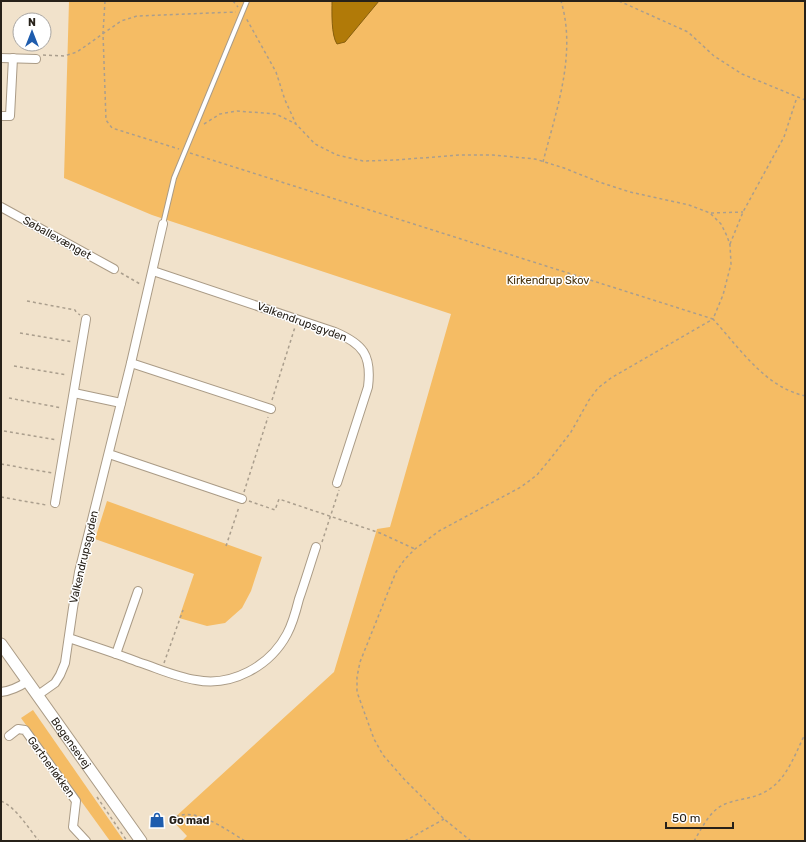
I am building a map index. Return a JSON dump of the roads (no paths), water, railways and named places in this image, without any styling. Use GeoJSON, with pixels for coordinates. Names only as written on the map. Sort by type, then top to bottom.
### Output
{"type":"FeatureCollection","features":[{"type":"Feature","properties":{"kind":"main road","name":"Bogensevej"},"geometry":{"type":"LineString","coordinates":[[1,644],[141,841]]}},
{"type":"Feature","properties":{"kind":"street"},"geometry":{"type":"LineString","coordinates":[[1,58],[36,59]]}},
{"type":"Feature","properties":{"kind":"street"},"geometry":{"type":"LineString","coordinates":[[1,116],[10,116],[13,58]]}},
{"type":"Feature","properties":{"kind":"street","name":"Søballevænget"},"geometry":{"type":"LineString","coordinates":[[1,207],[114,269]]}},
{"type":"Feature","properties":{"kind":"street","name":"Valkendrupsgyden"},"geometry":{"type":"LineString","coordinates":[[38,696],[55,683],[65,663],[79,572],[149,289],[163,224]]}},
{"type":"Feature","properties":{"kind":"street","name":"Valkendrupsgyden"},"geometry":{"type":"LineString","coordinates":[[153,271],[351,339],[362,350],[368,362],[368,387],[337,483]]}},
{"type":"Feature","properties":{"kind":"street"},"geometry":{"type":"LineString","coordinates":[[55,503],[86,319]]}},
{"type":"Feature","properties":{"kind":"street"},"geometry":{"type":"LineString","coordinates":[[131,363],[271,409]]}},
{"type":"Feature","properties":{"kind":"street"},"geometry":{"type":"LineString","coordinates":[[74,393],[121,403]]}},
{"type":"Feature","properties":{"kind":"street"},"geometry":{"type":"LineString","coordinates":[[109,454],[242,499]]}},
{"type":"Feature","properties":{"kind":"street"},"geometry":{"type":"LineString","coordinates":[[69,638],[196,681],[226,680],[239,676],[252,670],[267,660],[280,644],[290,627],[316,547]]}},
{"type":"Feature","properties":{"kind":"street"},"geometry":{"type":"LineString","coordinates":[[116,654],[138,591]]}},
{"type":"Feature","properties":{"kind":"street"},"geometry":{"type":"LineString","coordinates":[[1,692],[20,687],[28,681]]}},
{"type":"Feature","properties":{"kind":"street","name":"Gartnerløkken"},"geometry":{"type":"LineString","coordinates":[[8,736],[18,729],[25,730],[76,801],[73,827],[86,841]]}},
{"type":"Feature","properties":{"kind":"lane","name":"Valkendrupsgyden"},"geometry":{"type":"LineString","coordinates":[[163,224],[174,178],[247,1]]}},
{"type":"Feature","properties":{"kind":"place","name":"Go mad"},"geometry":{"type":"Point","coordinates":[157,820]}},
{"type":"Feature","properties":{"kind":"park label","name":"Kirkendrup Skov"},"geometry":{"type":"Point","coordinates":[548,280]}}]}
